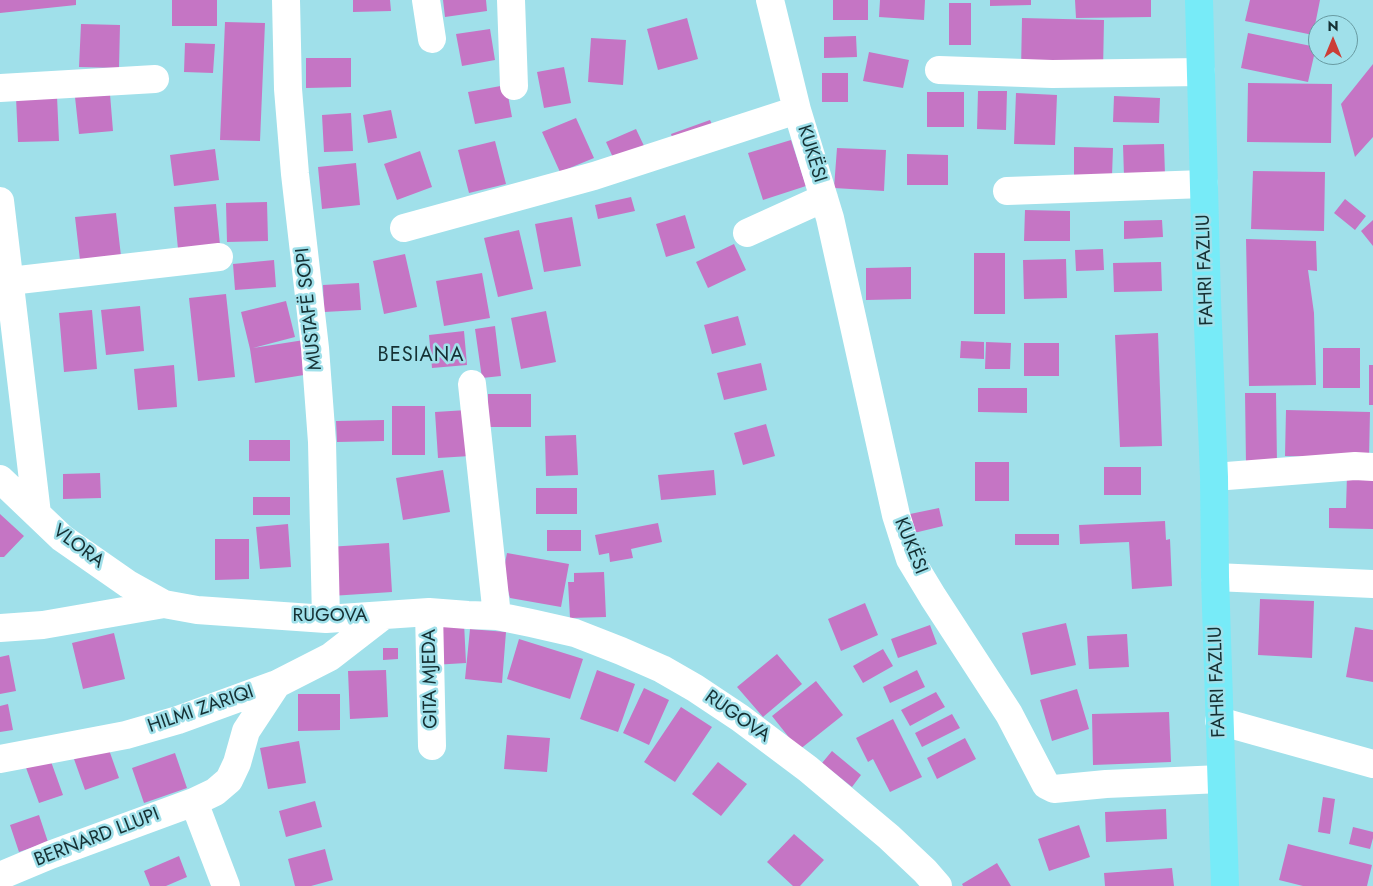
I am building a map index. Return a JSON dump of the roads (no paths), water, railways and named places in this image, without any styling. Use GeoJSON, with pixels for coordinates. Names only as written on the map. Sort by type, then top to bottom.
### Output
{"type":"FeatureCollection","features":[{"type":"Feature","properties":{"kind":"main road","name":"FAHRI FAZLIU"},"geometry":{"type":"LineString","coordinates":[[1199,0],[1225,886]]}},
{"type":"Feature","properties":{"kind":"street","name":"MUSTAFË SOPI"},"geometry":{"type":"LineString","coordinates":[[286,0],[288,89],[295,174],[315,348],[322,442],[326,619]]}},
{"type":"Feature","properties":{"kind":"street"},"geometry":{"type":"LineString","coordinates":[[426,0],[432,38]]}},
{"type":"Feature","properties":{"kind":"street"},"geometry":{"type":"LineString","coordinates":[[511,0],[514,86]]}},
{"type":"Feature","properties":{"kind":"street","name":"KUKËSI"},"geometry":{"type":"LineString","coordinates":[[770,0],[797,110],[830,218],[896,515],[910,559],[1009,714],[1046,785],[1054,789],[1106,784],[1221,779]]}},
{"type":"Feature","properties":{"kind":"street"},"geometry":{"type":"LineString","coordinates":[[939,70],[1052,74],[1201,72]]}},
{"type":"Feature","properties":{"kind":"street"},"geometry":{"type":"LineString","coordinates":[[0,88],[155,80]]}},
{"type":"Feature","properties":{"kind":"street","name":"KUKËSI"},"geometry":{"type":"LineString","coordinates":[[404,228],[594,176],[797,110]]}},
{"type":"Feature","properties":{"kind":"street"},"geometry":{"type":"LineString","coordinates":[[1007,191],[1204,184]]}},
{"type":"Feature","properties":{"kind":"street"},"geometry":{"type":"LineString","coordinates":[[747,233],[824,198]]}},
{"type":"Feature","properties":{"kind":"street"},"geometry":{"type":"LineString","coordinates":[[0,201],[37,514]]}},
{"type":"Feature","properties":{"kind":"street"},"geometry":{"type":"LineString","coordinates":[[10,282],[219,257]]}},
{"type":"Feature","properties":{"kind":"street"},"geometry":{"type":"LineString","coordinates":[[472,384],[497,616]]}},
{"type":"Feature","properties":{"kind":"street"},"geometry":{"type":"LineString","coordinates":[[1214,477],[1355,466],[1373,467]]}},
{"type":"Feature","properties":{"kind":"street","name":"VLORA"},"geometry":{"type":"LineString","coordinates":[[0,480],[62,538],[128,584],[164,604]]}},
{"type":"Feature","properties":{"kind":"street"},"geometry":{"type":"LineString","coordinates":[[1215,577],[1373,584]]}},
{"type":"Feature","properties":{"kind":"street","name":"RUGOVA"},"geometry":{"type":"LineString","coordinates":[[164,604],[197,610],[326,619],[429,612],[497,616],[575,633],[662,669],[740,718],[808,768],[889,837],[938,886]]}},
{"type":"Feature","properties":{"kind":"street"},"geometry":{"type":"LineString","coordinates":[[0,628],[43,625],[164,604]]}},
{"type":"Feature","properties":{"kind":"street","name":"GITA MJEDA"},"geometry":{"type":"LineString","coordinates":[[429,612],[432,746]]}},
{"type":"Feature","properties":{"kind":"street","name":"HILMI ZARIQI"},"geometry":{"type":"LineString","coordinates":[[0,759],[126,735],[178,720],[277,684],[330,656],[383,616]]}},
{"type":"Feature","properties":{"kind":"street","name":"BERNARD LLUPI"},"geometry":{"type":"LineString","coordinates":[[0,876],[50,855],[194,802],[214,792],[230,780],[246,731],[277,684]]}},
{"type":"Feature","properties":{"kind":"street"},"geometry":{"type":"LineString","coordinates":[[1219,721],[1373,764]]}},
{"type":"Feature","properties":{"kind":"street"},"geometry":{"type":"LineString","coordinates":[[194,802],[226,886]]}},
{"type":"Feature","properties":{"kind":"district","name":"BESIANA"},"geometry":{"type":"Point","coordinates":[421,356]}}]}
